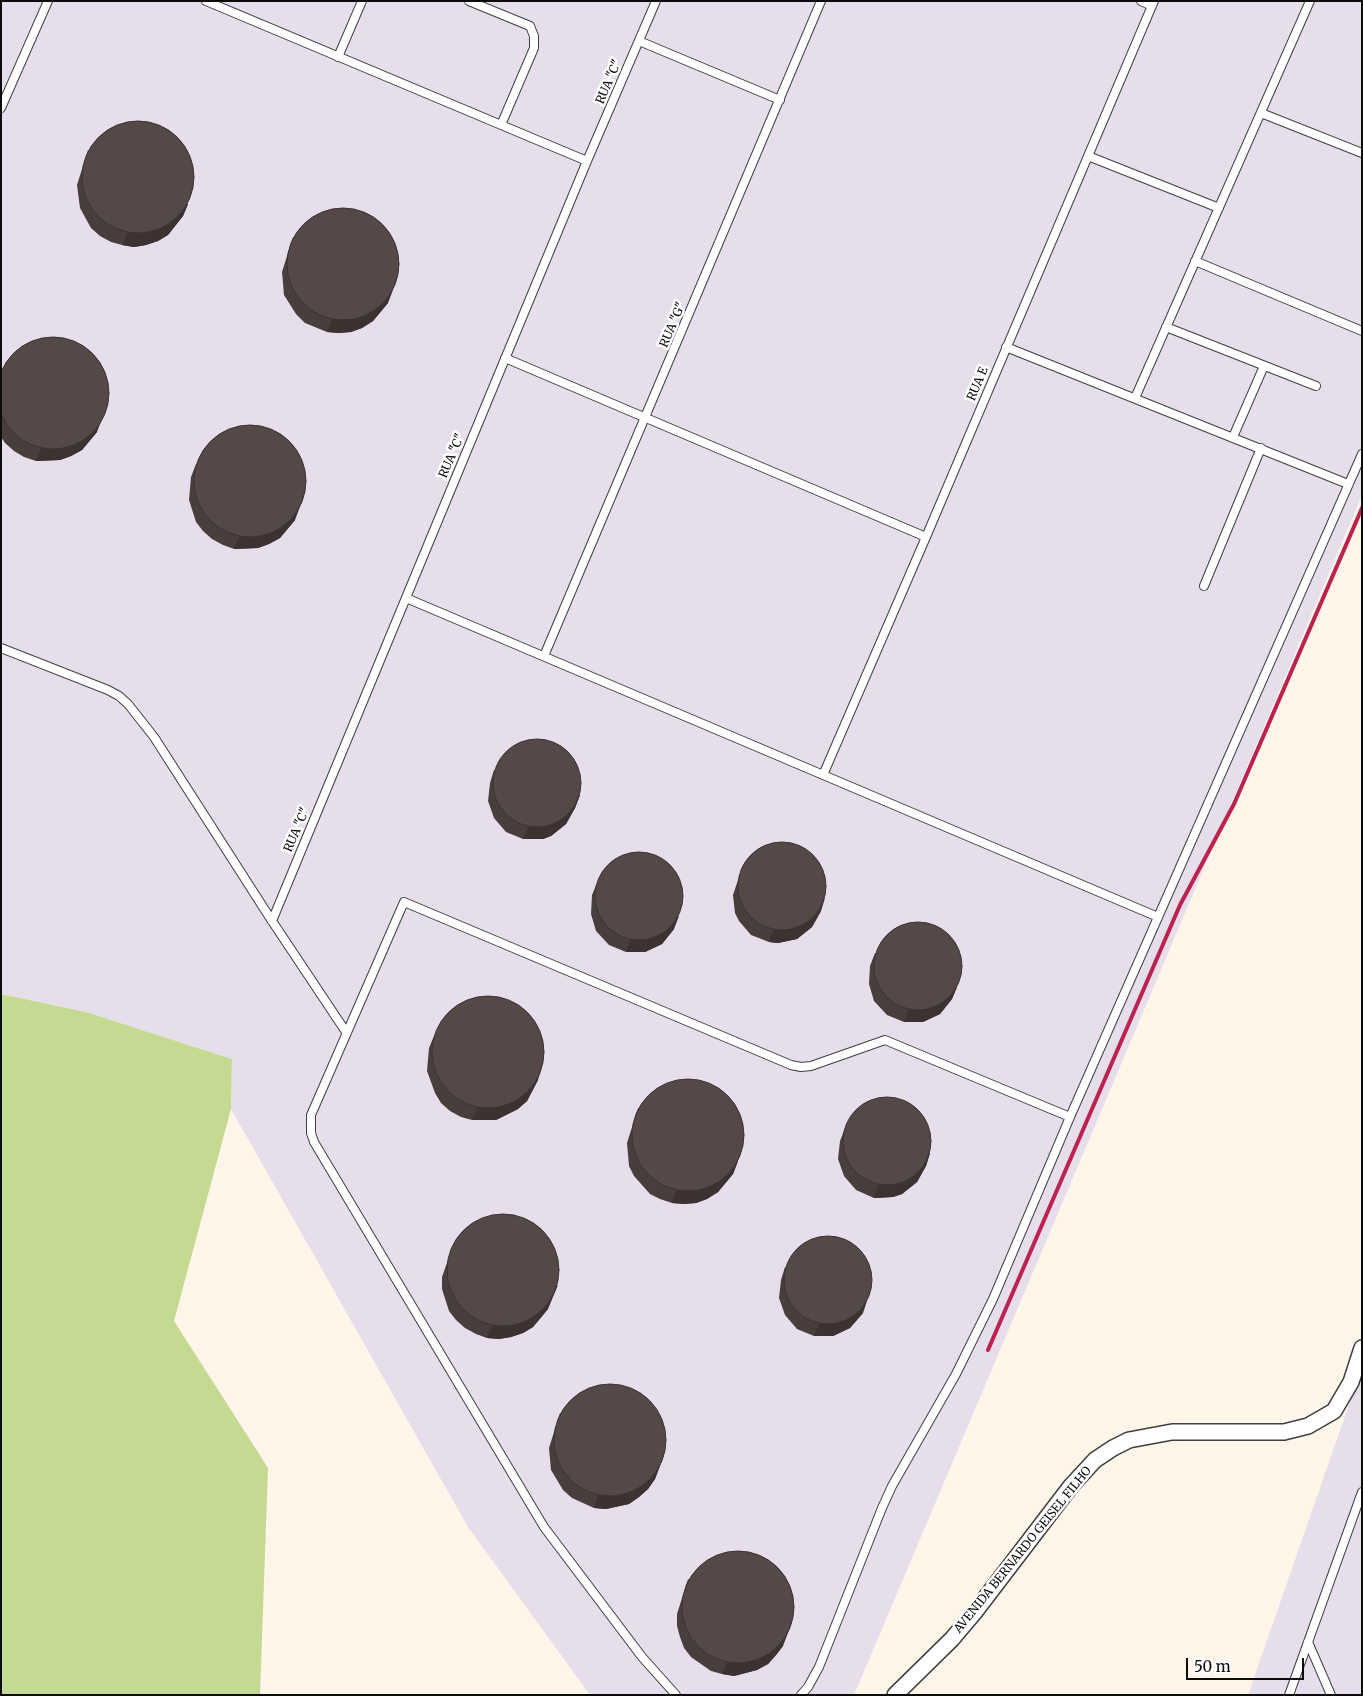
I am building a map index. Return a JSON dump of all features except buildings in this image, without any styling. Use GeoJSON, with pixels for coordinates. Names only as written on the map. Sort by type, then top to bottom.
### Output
{"type":"FeatureCollection","features":[{"type":"Feature","properties":{"kind":"street","name":"AVENIDA BERNARDO GEISEL FILHO"},"geometry":{"type":"LineString","coordinates":[[895,1695],[958,1632],[1071,1486],[1096,1460],[1129,1440],[1172,1432],[1284,1432],[1308,1426],[1334,1411],[1351,1382],[1362,1348]]}},
{"type":"Feature","properties":{"kind":"lane"},"geometry":{"type":"LineString","coordinates":[[1,108],[48,1]]}},
{"type":"Feature","properties":{"kind":"lane"},"geometry":{"type":"LineString","coordinates":[[206,1],[587,161]]}},
{"type":"Feature","properties":{"kind":"lane"},"geometry":{"type":"LineString","coordinates":[[338,57],[362,1]]}},
{"type":"Feature","properties":{"kind":"lane"},"geometry":{"type":"LineString","coordinates":[[469,1],[530,26],[534,36],[534,48],[501,125]]}},
{"type":"Feature","properties":{"kind":"lane","name":"RUA \"C\""},"geometry":{"type":"LineString","coordinates":[[272,920],[587,161],[656,1]]}},
{"type":"Feature","properties":{"kind":"lane","name":"RUA \"G\""},"geometry":{"type":"LineString","coordinates":[[544,656],[821,1]]}},
{"type":"Feature","properties":{"kind":"lane"},"geometry":{"type":"LineString","coordinates":[[1140,1],[1153,4]]}},
{"type":"Feature","properties":{"kind":"lane"},"geometry":{"type":"LineString","coordinates":[[1135,398],[1310,1]]}},
{"type":"Feature","properties":{"kind":"lane","name":"RUA E"},"geometry":{"type":"LineString","coordinates":[[823,774],[1153,4]]}},
{"type":"Feature","properties":{"kind":"lane"},"geometry":{"type":"LineString","coordinates":[[639,41],[780,100]]}},
{"type":"Feature","properties":{"kind":"lane"},"geometry":{"type":"LineString","coordinates":[[1261,113],[1362,153]]}},
{"type":"Feature","properties":{"kind":"lane"},"geometry":{"type":"LineString","coordinates":[[1088,156],[1219,208]]}},
{"type":"Feature","properties":{"kind":"lane"},"geometry":{"type":"LineString","coordinates":[[1195,261],[1362,331]]}},
{"type":"Feature","properties":{"kind":"lane"},"geometry":{"type":"LineString","coordinates":[[1166,326],[1316,386]]}},
{"type":"Feature","properties":{"kind":"lane"},"geometry":{"type":"LineString","coordinates":[[1006,347],[1348,484]]}},
{"type":"Feature","properties":{"kind":"lane"},"geometry":{"type":"LineString","coordinates":[[505,358],[926,537]]}},
{"type":"Feature","properties":{"kind":"lane"},"geometry":{"type":"LineString","coordinates":[[1233,438],[1264,366]]}},
{"type":"Feature","properties":{"kind":"lane"},"geometry":{"type":"LineString","coordinates":[[1204,586],[1261,448]]}},
{"type":"Feature","properties":{"kind":"lane"},"geometry":{"type":"LineString","coordinates":[[801,1695],[808,1687],[819,1667],[892,1486],[956,1374],[994,1299],[1070,1117],[1362,454]]}},
{"type":"Feature","properties":{"kind":"lane"},"geometry":{"type":"LineString","coordinates":[[406,598],[1158,917]]}},
{"type":"Feature","properties":{"kind":"lane"},"geometry":{"type":"LineString","coordinates":[[1,648],[108,690],[128,704],[154,736],[346,1032]]}},
{"type":"Feature","properties":{"kind":"lane"},"geometry":{"type":"LineString","coordinates":[[676,1695],[642,1657],[544,1527],[310,1133],[311,1115],[404,902],[791,1065],[801,1068],[811,1066],[885,1040],[1070,1117]]}},
{"type":"Feature","properties":{"kind":"lane"},"geometry":{"type":"LineString","coordinates":[[1289,1695],[1362,1492]]}},
{"type":"Feature","properties":{"kind":"lane"},"geometry":{"type":"LineString","coordinates":[[1308,1642],[1331,1695]]}},
{"type":"Feature","properties":{"kind":"shaded area"},"geometry":{"type":"Polygon","coordinates":[[[1,1],[1362,1],[1362,495],[854,1695],[590,1695],[468,1527],[231,1109],[232,1059],[86,1012],[1,994],[1,1]]]}},
{"type":"Feature","properties":{"kind":"shaded area"},"geometry":{"type":"Polygon","coordinates":[[[1362,1367],[1362,1695],[1248,1695],[1362,1367]]]}},
{"type":"Feature","properties":{"kind":"green space"},"geometry":{"type":"Polygon","coordinates":[[[1,994],[86,1012],[232,1059],[231,1109],[174,1321],[268,1468],[260,1695],[1,1695],[1,994]]]}},
{"type":"Feature","properties":{"kind":"railway"},"geometry":{"type":"LineString","coordinates":[[988,1350],[1180,905],[1234,804],[1362,508]]}}]}
